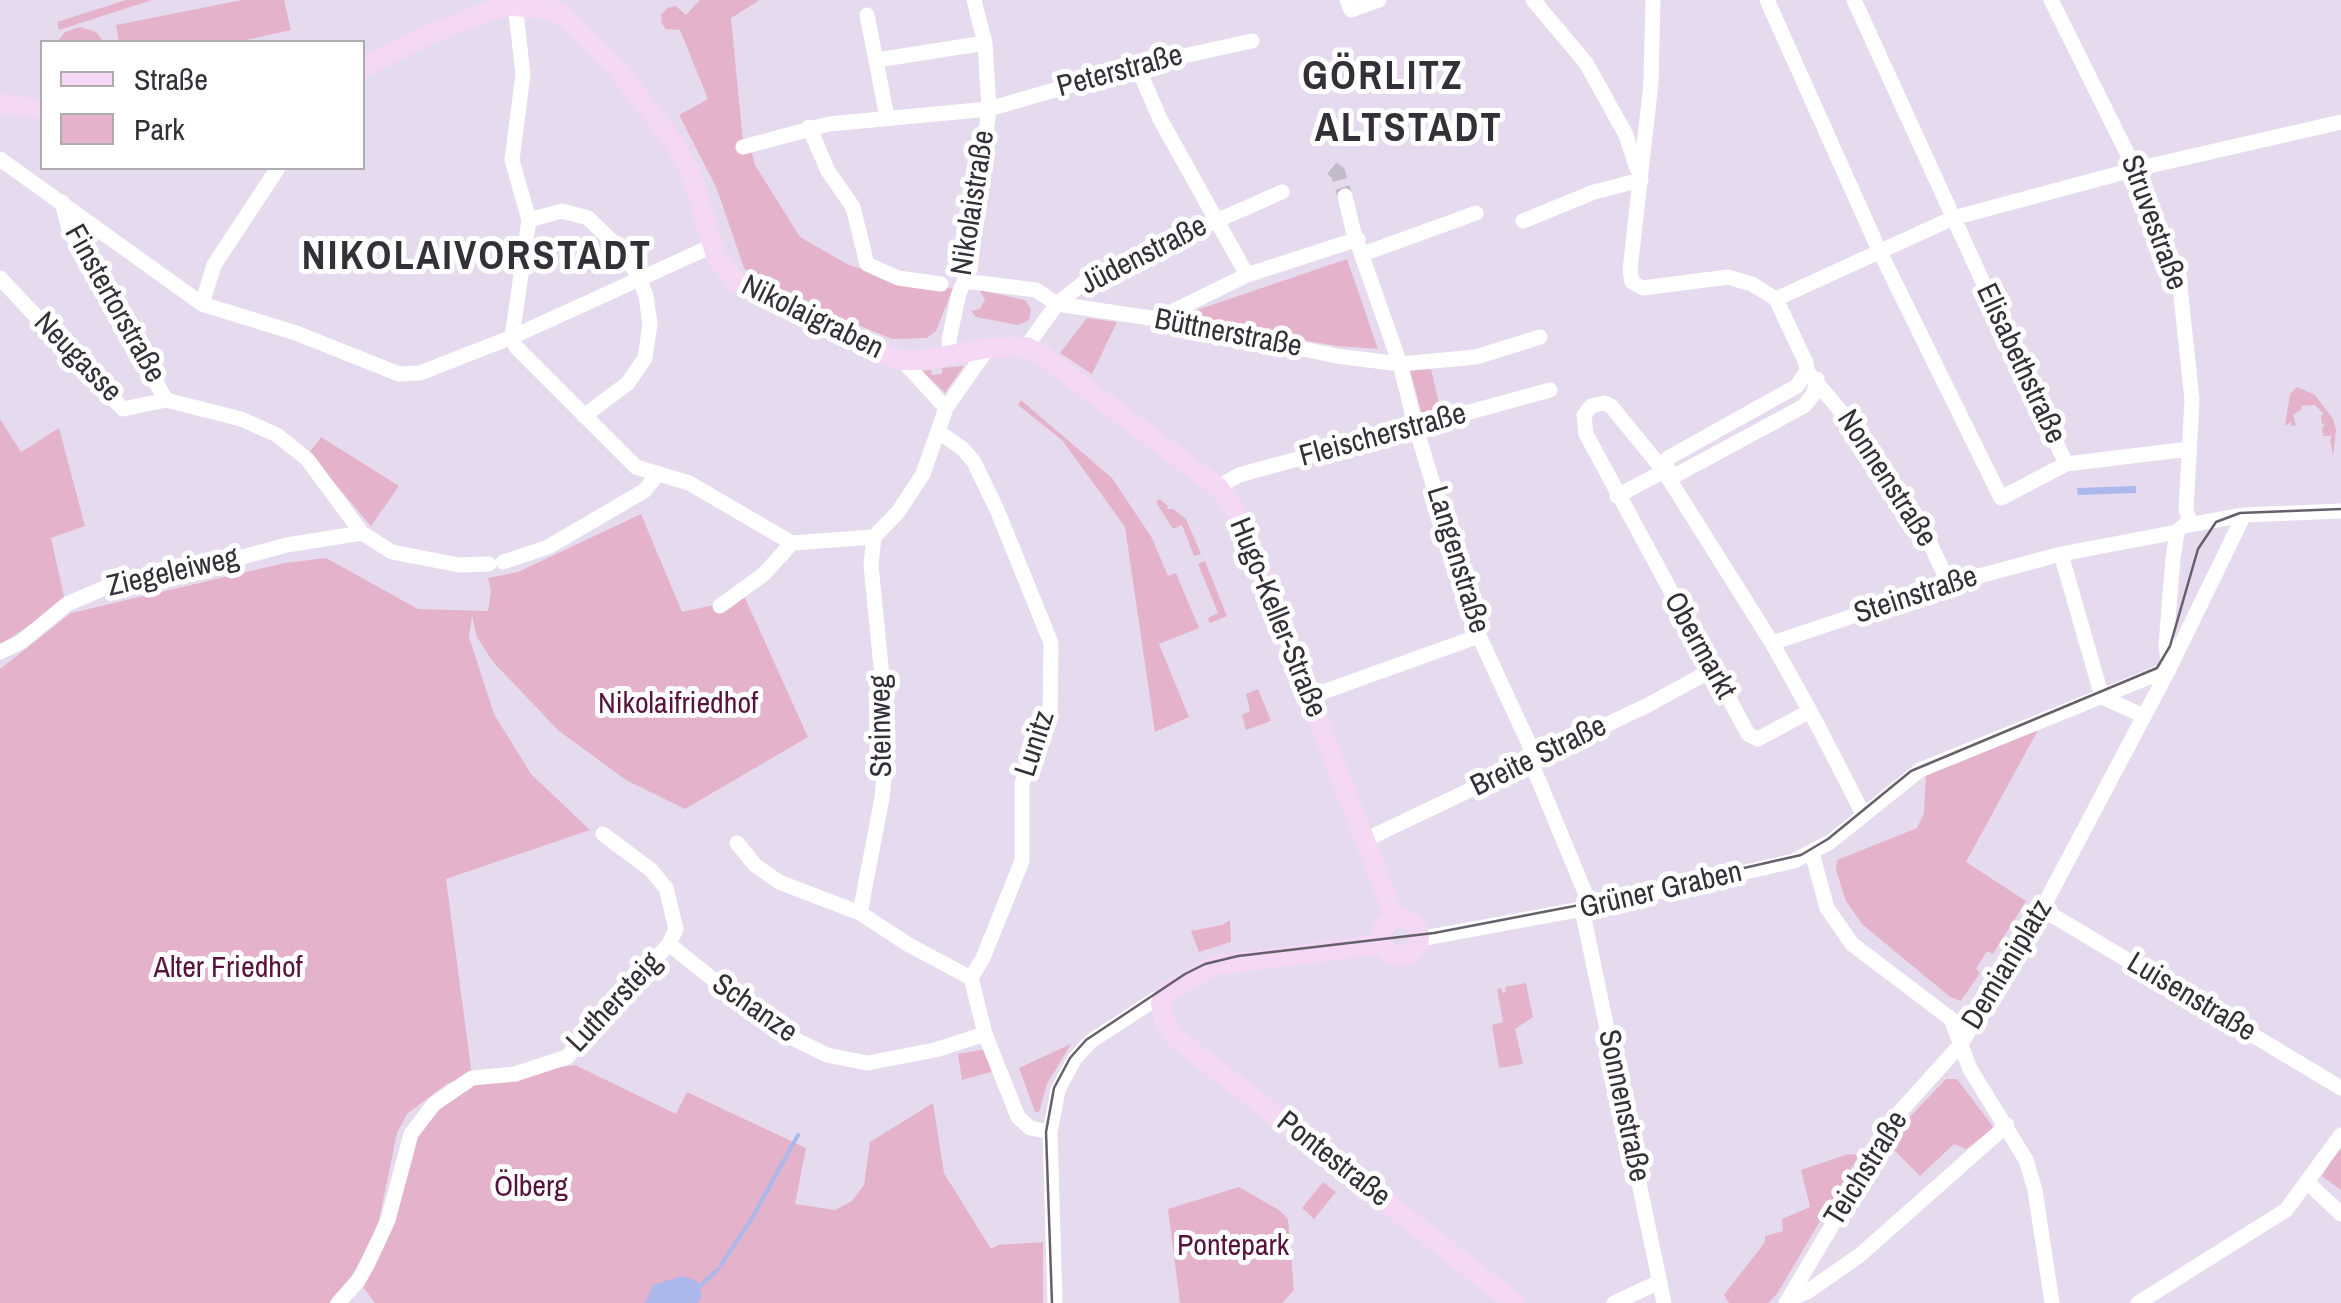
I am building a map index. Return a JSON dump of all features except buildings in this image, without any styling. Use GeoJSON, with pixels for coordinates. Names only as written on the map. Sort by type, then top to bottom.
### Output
{"type":"FeatureCollection","features":[{"type":"Feature","properties":{"kind":"street","name":"Nikolaistraße"},"geometry":{"type":"LineString","coordinates":[[950,356],[956,283],[970,269],[989,109],[985,43],[974,0]]}},
{"type":"Feature","properties":{"kind":"street"},"geometry":{"type":"LineString","coordinates":[[1352,4],[1379,0]]}},
{"type":"Feature","properties":{"kind":"street"},"geometry":{"type":"LineString","coordinates":[[1533,0],[1586,64],[1626,135],[1641,180]]}},
{"type":"Feature","properties":{"kind":"street"},"geometry":{"type":"LineString","coordinates":[[1654,0],[1654,37],[1630,270],[1632,282],[1638,287],[1728,277],[1752,284],[1776,299],[1954,218],[2136,169],[2341,122]]}},
{"type":"Feature","properties":{"kind":"street","name":"Elisabethstraße"},"geometry":{"type":"LineString","coordinates":[[1767,0],[1878,250],[2001,498],[2066,464],[1854,0]]}},
{"type":"Feature","properties":{"kind":"street","name":"Struvestraße"},"geometry":{"type":"LineString","coordinates":[[2056,2],[2136,169],[2178,277],[2192,400],[2184,527]]}},
{"type":"Feature","properties":{"kind":"street"},"geometry":{"type":"LineString","coordinates":[[365,66],[432,32],[515,5],[523,74],[512,160],[529,220],[512,337],[516,347],[624,459],[657,475],[690,484],[792,543],[874,537],[898,512],[923,474],[946,408],[988,348]]}},
{"type":"Feature","properties":{"kind":"street","name":"Nikolaigraben"},"geometry":{"type":"LineString","coordinates":[[515,5],[557,5],[618,70],[674,142],[692,173],[712,246],[721,266],[737,283],[884,355],[902,360],[1026,347]]}},
{"type":"Feature","properties":{"kind":"street"},"geometry":{"type":"LineString","coordinates":[[867,16],[887,117]]}},
{"type":"Feature","properties":{"kind":"street","name":"Peterstraße"},"geometry":{"type":"LineString","coordinates":[[743,147],[808,128],[989,109],[1138,66],[1252,40]]}},
{"type":"Feature","properties":{"kind":"street"},"geometry":{"type":"LineString","coordinates":[[877,60],[985,43]]}},
{"type":"Feature","properties":{"kind":"street"},"geometry":{"type":"LineString","coordinates":[[1138,66],[1160,119],[1247,275]]}},
{"type":"Feature","properties":{"kind":"street"},"geometry":{"type":"LineString","coordinates":[[0,104],[40,109]]}},
{"type":"Feature","properties":{"kind":"street"},"geometry":{"type":"LineString","coordinates":[[808,128],[828,171],[854,207],[868,264],[898,278],[1036,290],[1057,304]]}},
{"type":"Feature","properties":{"kind":"street","name":"Finstertorstraße"},"geometry":{"type":"LineString","coordinates":[[0,159],[62,202],[69,229],[166,400],[277,434],[307,459],[362,533],[392,552],[446,563],[496,563],[548,547],[644,491],[657,475]]}},
{"type":"Feature","properties":{"kind":"street"},"geometry":{"type":"LineString","coordinates":[[202,304],[214,265],[277,170]]}},
{"type":"Feature","properties":{"kind":"street"},"geometry":{"type":"LineString","coordinates":[[1524,220],[1594,192],[1641,180]]}},
{"type":"Feature","properties":{"kind":"street","name":"Jüdenstraße"},"geometry":{"type":"LineString","coordinates":[[1026,347],[1057,304],[1093,275],[1282,192]]}},
{"type":"Feature","properties":{"kind":"street","name":"Langenstraße"},"geometry":{"type":"LineString","coordinates":[[1343,200],[1400,364],[1479,636],[1530,746],[1531,762],[1586,908]]}},
{"type":"Feature","properties":{"kind":"street"},"geometry":{"type":"LineString","coordinates":[[62,202],[202,304],[296,333],[399,374],[420,373],[512,337],[712,246]]}},
{"type":"Feature","properties":{"kind":"street"},"geometry":{"type":"LineString","coordinates":[[529,220],[562,211],[588,218],[620,249],[639,277],[650,310],[646,358],[628,382],[584,416]]}},
{"type":"Feature","properties":{"kind":"street"},"geometry":{"type":"LineString","coordinates":[[1157,319],[1247,275],[1476,213]]}},
{"type":"Feature","properties":{"kind":"street","name":"Neugasse"},"geometry":{"type":"LineString","coordinates":[[0,278],[122,408],[166,400]]}},
{"type":"Feature","properties":{"kind":"street","name":"Nonnenstraße"},"geometry":{"type":"LineString","coordinates":[[1776,299],[1812,375],[1882,464],[1928,540],[1949,584]]}},
{"type":"Feature","properties":{"kind":"street","name":"Büttnerstraße"},"geometry":{"type":"LineString","coordinates":[[1057,304],[1400,364],[1476,357],[1540,337]]}},
{"type":"Feature","properties":{"kind":"street","name":"Hugo-Keller-Straße"},"geometry":{"type":"LineString","coordinates":[[1026,347],[1218,487],[1233,507],[1395,918]]}},
{"type":"Feature","properties":{"kind":"street","name":"Nikolaigraben"},"geometry":{"type":"LineString","coordinates":[[902,360],[946,408]]}},
{"type":"Feature","properties":{"kind":"street"},"geometry":{"type":"LineString","coordinates":[[1617,496],[1664,471],[1668,458],[1812,375]]}},
{"type":"Feature","properties":{"kind":"street","name":"Fleischerstraße"},"geometry":{"type":"LineString","coordinates":[[1218,487],[1239,475],[1550,390]]}},
{"type":"Feature","properties":{"kind":"street","name":"Obermarkt"},"geometry":{"type":"LineString","coordinates":[[1810,712],[1755,739],[1748,734],[1586,434],[1584,415],[1590,406],[1611,406],[1664,471],[1772,643],[1810,712],[1863,814]]}},
{"type":"Feature","properties":{"kind":"street","name":"Lunitz"},"geometry":{"type":"LineString","coordinates":[[938,432],[974,462],[1050,643],[1050,719],[1022,782],[1022,861],[984,958],[971,978]]}},
{"type":"Feature","properties":{"kind":"street"},"geometry":{"type":"LineString","coordinates":[[2066,464],[2189,448]]}},
{"type":"Feature","properties":{"kind":"street"},"geometry":{"type":"LineString","coordinates":[[2184,527],[2244,515],[2340,511]]}},
{"type":"Feature","properties":{"kind":"street","name":"Demianiplatz"},"geometry":{"type":"LineString","coordinates":[[1961,1044],[2042,908],[2169,669],[2244,515]]}},
{"type":"Feature","properties":{"kind":"street","name":"Steinstraße"},"geometry":{"type":"LineString","coordinates":[[1772,643],[1949,584],[2184,527]]}},
{"type":"Feature","properties":{"kind":"street","name":"Demianiplatz"},"geometry":{"type":"LineString","coordinates":[[2169,669],[2166,645],[2184,527]]}},
{"type":"Feature","properties":{"kind":"street","name":"Ziegeleiweg"},"geometry":{"type":"LineString","coordinates":[[0,652],[20,642],[68,604],[116,583],[362,533]]}},
{"type":"Feature","properties":{"kind":"street","name":"Steinweg"},"geometry":{"type":"LineString","coordinates":[[860,913],[882,798],[888,738],[871,566],[874,537]]}},
{"type":"Feature","properties":{"kind":"street"},"geometry":{"type":"LineString","coordinates":[[720,606],[749,587],[792,543]]}},
{"type":"Feature","properties":{"kind":"street"},"geometry":{"type":"LineString","coordinates":[[2062,554],[2102,697]]}},
{"type":"Feature","properties":{"kind":"street"},"geometry":{"type":"LineString","coordinates":[[1309,697],[1479,636]]}},
{"type":"Feature","properties":{"kind":"street"},"geometry":{"type":"LineString","coordinates":[[2102,697],[2169,669]]}},
{"type":"Feature","properties":{"kind":"street","name":"Breite Straße"},"geometry":{"type":"LineString","coordinates":[[1365,840],[1712,670]]}},
{"type":"Feature","properties":{"kind":"street"},"geometry":{"type":"LineString","coordinates":[[2102,697],[2144,716]]}},
{"type":"Feature","properties":{"kind":"street","name":"Grüner Graben"},"geometry":{"type":"LineString","coordinates":[[1418,939],[1586,908],[1794,861],[1812,853],[1920,770],[2102,697]]}},
{"type":"Feature","properties":{"kind":"street"},"geometry":{"type":"LineString","coordinates":[[603,834],[651,870],[666,888],[676,928],[670,944]]}},
{"type":"Feature","properties":{"kind":"street"},"geometry":{"type":"LineString","coordinates":[[737,843],[755,864],[780,882],[860,913],[971,978],[985,1034],[1024,1124],[1050,1132]]}},
{"type":"Feature","properties":{"kind":"street","name":"Demianiplatz"},"geometry":{"type":"LineString","coordinates":[[1812,853],[1827,908],[1852,944],[1950,1019],[1961,1044]]}},
{"type":"Feature","properties":{"kind":"street","name":"Sonnenstraße"},"geometry":{"type":"LineString","coordinates":[[1586,908],[1664,1303]]}},
{"type":"Feature","properties":{"kind":"street","name":"Luisenstraße"},"geometry":{"type":"LineString","coordinates":[[2042,908],[2341,1088]]}},
{"type":"Feature","properties":{"kind":"street"},"geometry":{"type":"LineString","coordinates":[[1395,918],[1411,921],[1418,930],[1418,939],[1412,952],[1400,956],[1388,952],[1382,944],[1384,927],[1395,918]]}},
{"type":"Feature","properties":{"kind":"street","name":"Schanze"},"geometry":{"type":"LineString","coordinates":[[670,944],[776,1030],[826,1055],[880,1063],[985,1034]]}},
{"type":"Feature","properties":{"kind":"street","name":"Luthersteig"},"geometry":{"type":"LineString","coordinates":[[338,1303],[358,1282],[368,1263],[388,1220],[412,1134],[434,1104],[472,1078],[515,1074],[567,1057],[670,944]]}},
{"type":"Feature","properties":{"kind":"street"},"geometry":{"type":"LineString","coordinates":[[1055,1303],[1050,1132],[1058,1090],[1080,1052],[1163,1001],[1197,972],[1226,963],[1382,944]]}},
{"type":"Feature","properties":{"kind":"street","name":"Pontestraße"},"geometry":{"type":"LineString","coordinates":[[1163,1001],[1167,1026],[1175,1037],[1515,1303]]}},
{"type":"Feature","properties":{"kind":"street"},"geometry":{"type":"LineString","coordinates":[[1961,1044],[1970,1068],[2026,1160],[2036,1190],[2052,1303]]}},
{"type":"Feature","properties":{"kind":"street","name":"Teichstraße"},"geometry":{"type":"LineString","coordinates":[[1789,1302],[1898,1114],[1961,1044]]}},
{"type":"Feature","properties":{"kind":"street"},"geometry":{"type":"LineString","coordinates":[[1789,1302],[1860,1255],[2007,1125]]}},
{"type":"Feature","properties":{"kind":"street"},"geometry":{"type":"LineString","coordinates":[[2138,1303],[2286,1210],[2341,1134]]}},
{"type":"Feature","properties":{"kind":"street"},"geometry":{"type":"LineString","coordinates":[[2307,1182],[2340,1210]]}},
{"type":"Feature","properties":{"kind":"street"},"geometry":{"type":"LineString","coordinates":[[1614,1303],[1659,1282]]}},
{"type":"Feature","properties":{"kind":"green space"},"geometry":{"type":"Polygon","coordinates":[[[126,0],[152,0],[59,30],[57,22],[126,0]]]}},
{"type":"Feature","properties":{"kind":"green space"},"geometry":{"type":"Polygon","coordinates":[[[242,0],[284,0],[291,30],[246,40],[119,40],[116,25],[242,0]]]}},
{"type":"Feature","properties":{"kind":"green space"},"geometry":{"type":"Polygon","coordinates":[[[700,0],[760,0],[731,18],[744,151],[751,149],[755,165],[800,237],[849,265],[916,285],[953,288],[936,331],[927,338],[892,339],[773,290],[744,268],[717,189],[679,115],[708,99],[680,30],[666,29],[662,24],[661,15],[667,8],[676,6],[686,15],[700,0]]]}},
{"type":"Feature","properties":{"kind":"green space"},"geometry":{"type":"Polygon","coordinates":[[[80,27],[96,32],[102,40],[59,40],[65,32],[80,27]]]}},
{"type":"Feature","properties":{"kind":"green space"},"geometry":{"type":"Polygon","coordinates":[[[1347,259],[1378,349],[1337,346],[1192,321],[1191,312],[1347,259]]]}},
{"type":"Feature","properties":{"kind":"green space"},"geometry":{"type":"Polygon","coordinates":[[[979,290],[1025,300],[1031,309],[1029,320],[1018,325],[976,317],[971,311],[980,309],[985,299],[979,290]]]}},
{"type":"Feature","properties":{"kind":"green space"},"geometry":{"type":"Polygon","coordinates":[[[1087,318],[1117,322],[1092,374],[1060,353],[1087,318]]]}},
{"type":"Feature","properties":{"kind":"green space"},"geometry":{"type":"Polygon","coordinates":[[[964,366],[945,393],[922,371],[942,374],[942,368],[964,366]]]}},
{"type":"Feature","properties":{"kind":"green space"},"geometry":{"type":"Polygon","coordinates":[[[1431,369],[1440,407],[1422,415],[1410,370],[1431,369]]]}},
{"type":"Feature","properties":{"kind":"green space"},"geometry":{"type":"Polygon","coordinates":[[[2297,387],[2315,395],[2333,419],[2333,456],[2332,436],[2323,436],[2324,414],[2315,405],[2301,406],[2293,415],[2296,425],[2291,426],[2291,422],[2285,426],[2290,394],[2297,387]]]}},
{"type":"Feature","properties":{"kind":"green space"},"geometry":{"type":"Polygon","coordinates":[[[1021,400],[1112,478],[1152,538],[1168,576],[1176,573],[1199,628],[1159,644],[1189,717],[1155,732],[1125,527],[1062,440],[1018,405],[1021,400]]]}},
{"type":"Feature","properties":{"kind":"green space"},"geometry":{"type":"Polygon","coordinates":[[[0,419],[21,452],[59,428],[85,526],[51,538],[65,601],[0,645],[0,419]]]}},
{"type":"Feature","properties":{"kind":"green space"},"geometry":{"type":"Polygon","coordinates":[[[321,437],[399,486],[371,526],[309,453],[321,437]]]}},
{"type":"Feature","properties":{"kind":"green space"},"geometry":{"type":"Polygon","coordinates":[[[1159,499],[1167,509],[1186,519],[1201,554],[1194,556],[1182,525],[1173,529],[1156,502],[1159,499]]]}},
{"type":"Feature","properties":{"kind":"green space","name":"Alter Friedhof"},"geometry":{"type":"Polygon","coordinates":[[[641,514],[682,612],[745,598],[808,737],[685,809],[626,780],[559,731],[493,662],[477,637],[472,616],[469,637],[494,714],[531,774],[590,830],[446,879],[472,1076],[448,1083],[407,1114],[397,1133],[378,1225],[354,1273],[329,1303],[0,1303],[0,669],[71,613],[285,563],[326,558],[418,609],[488,611],[488,578],[518,572],[641,514]]]}},
{"type":"Feature","properties":{"kind":"green space"},"geometry":{"type":"Polygon","coordinates":[[[1205,561],[1227,616],[1210,623],[1208,618],[1218,613],[1198,564],[1205,561]]]}},
{"type":"Feature","properties":{"kind":"green space"},"geometry":{"type":"Polygon","coordinates":[[[1258,689],[1271,721],[1246,730],[1242,715],[1250,711],[1246,694],[1258,689]]]}},
{"type":"Feature","properties":{"kind":"green space"},"geometry":{"type":"Polygon","coordinates":[[[2038,730],[1966,862],[2026,901],[1993,954],[1987,951],[1976,969],[1980,973],[1961,1001],[1950,997],[1862,924],[1846,901],[1836,870],[1837,860],[1917,828],[1924,813],[1926,774],[2038,730]]]}},
{"type":"Feature","properties":{"kind":"green space"},"geometry":{"type":"Polygon","coordinates":[[[1230,920],[1231,942],[1199,952],[1191,931],[1230,920]]]}},
{"type":"Feature","properties":{"kind":"green space"},"geometry":{"type":"Polygon","coordinates":[[[1526,983],[1533,1017],[1515,1029],[1523,1064],[1499,1068],[1492,1025],[1503,1022],[1497,989],[1501,988],[1503,993],[1505,987],[1526,983]]]}},
{"type":"Feature","properties":{"kind":"green space"},"geometry":{"type":"Polygon","coordinates":[[[1071,1044],[1047,1084],[1039,1112],[1035,1112],[1019,1068],[1071,1044]]]}},
{"type":"Feature","properties":{"kind":"green space"},"geometry":{"type":"Polygon","coordinates":[[[986,1049],[994,1071],[962,1080],[958,1054],[986,1049]]]}},
{"type":"Feature","properties":{"kind":"green space","name":"Ölberg"},"geometry":{"type":"Polygon","coordinates":[[[575,1065],[676,1114],[687,1092],[806,1148],[795,1204],[835,1210],[852,1201],[864,1185],[870,1142],[933,1103],[944,1173],[991,1249],[998,1245],[1043,1242],[1043,1303],[375,1303],[360,1283],[413,1134],[436,1105],[472,1080],[575,1065]]]}},
{"type":"Feature","properties":{"kind":"green space"},"geometry":{"type":"Polygon","coordinates":[[[1946,1079],[1957,1079],[1994,1128],[1966,1149],[1954,1144],[1920,1176],[1891,1147],[1905,1122],[1946,1079]]]}},
{"type":"Feature","properties":{"kind":"green space"},"geometry":{"type":"Polygon","coordinates":[[[2341,1144],[2341,1190],[2322,1176],[2341,1144]]]}},
{"type":"Feature","properties":{"kind":"green space"},"geometry":{"type":"Polygon","coordinates":[[[1848,1154],[1859,1155],[1777,1294],[1768,1303],[1729,1303],[1724,1295],[1765,1242],[1765,1236],[1783,1231],[1782,1219],[1810,1207],[1801,1170],[1848,1154]]]}},
{"type":"Feature","properties":{"kind":"green space"},"geometry":{"type":"Polygon","coordinates":[[[1323,1182],[1336,1192],[1314,1219],[1302,1208],[1323,1182]]]}},
{"type":"Feature","properties":{"kind":"green space","name":"Pontepark"},"geometry":{"type":"Polygon","coordinates":[[[1239,1187],[1288,1219],[1294,1290],[1282,1303],[1180,1303],[1168,1209],[1239,1187]]]}},
{"type":"Feature","properties":{"kind":"water"},"geometry":{"type":"Polygon","coordinates":[[[2136,486],[2136,493],[2078,495],[2077,488],[2136,486]]]}},
{"type":"Feature","properties":{"kind":"water"},"geometry":{"type":"Polygon","coordinates":[[[682,1276],[697,1281],[702,1295],[698,1303],[645,1303],[653,1285],[682,1276]]]}},
{"type":"Feature","properties":{"kind":"waterway"},"geometry":{"type":"LineString","coordinates":[[721,1265],[798,1135]]}},
{"type":"Feature","properties":{"kind":"waterway"},"geometry":{"type":"LineString","coordinates":[[699,1287],[718,1269]]}},
{"type":"Feature","properties":{"kind":"tunnel"},"geometry":{"type":"LineString","coordinates":[[1332,168],[1338,173],[1345,196]]}},
{"type":"Feature","properties":{"kind":"tram line"},"geometry":{"type":"LineString","coordinates":[[1052,1303],[1046,1132],[1054,1088],[1070,1058],[1086,1040],[1185,974],[1205,964],[1238,956],[1434,933],[1590,903],[1801,855],[1828,839],[1911,771],[2157,668],[2170,646],[2198,549],[2216,522],[2240,513],[2341,509]]}},
{"type":"Feature","properties":{"kind":"district","name":"GÖRLITZ"},"geometry":{"type":"Point","coordinates":[1383,78]}},
{"type":"Feature","properties":{"kind":"district","name":"ALTSTADT"},"geometry":{"type":"Point","coordinates":[1409,130]}},
{"type":"Feature","properties":{"kind":"district","name":"NIKOLAIVORSTADT"},"geometry":{"type":"Point","coordinates":[477,258]}},
{"type":"Feature","properties":{"kind":"park label","name":"Nikolaifriedhof"},"geometry":{"type":"Point","coordinates":[678,705]}}]}
